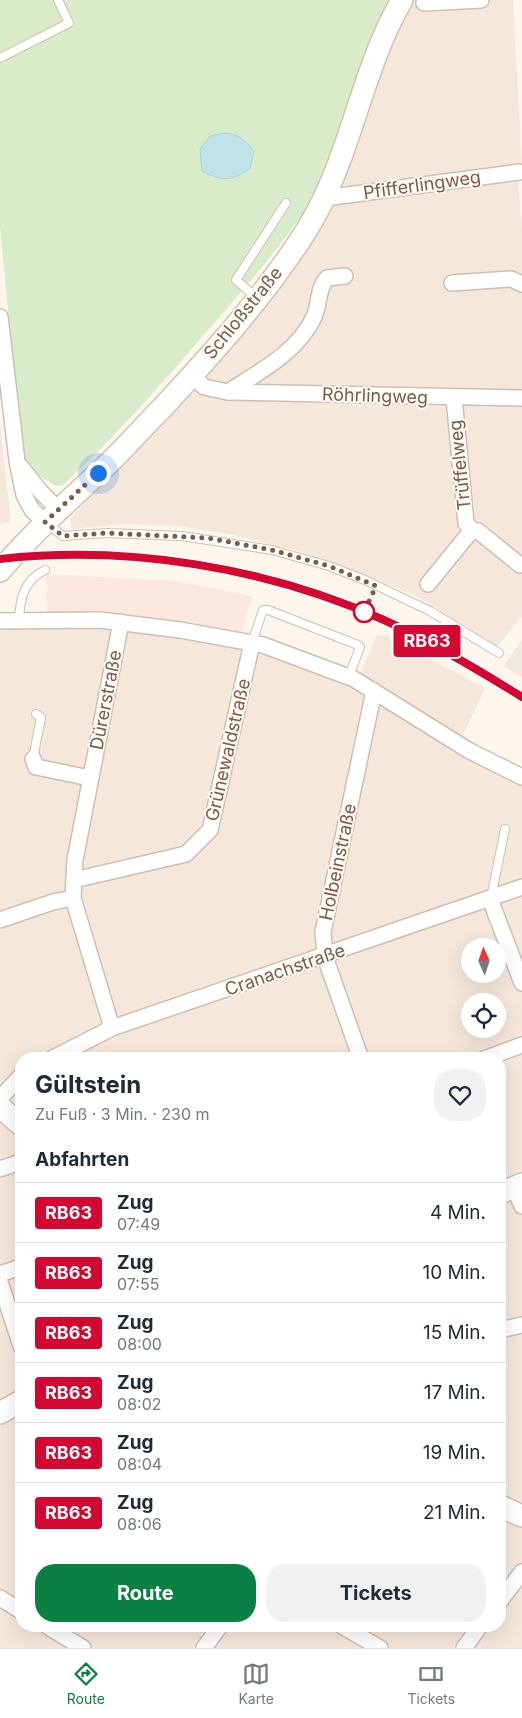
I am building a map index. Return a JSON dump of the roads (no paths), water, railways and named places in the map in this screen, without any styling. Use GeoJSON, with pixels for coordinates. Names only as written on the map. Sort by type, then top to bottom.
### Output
{"type":"FeatureCollection","features":[{"type":"Feature","properties":{"kind":"street","name":"Schloßstraße"},"geometry":{"type":"LineString","coordinates":[[0,571],[52,516],[109,463],[192,375],[257,298],[306,231],[325,198],[370,72],[393,15],[402,0]]}},
{"type":"Feature","properties":{"kind":"street"},"geometry":{"type":"LineString","coordinates":[[424,4],[482,0]]}},
{"type":"Feature","properties":{"kind":"street","name":"Pfifferlingweg"},"geometry":{"type":"LineString","coordinates":[[325,198],[519,172]]}},
{"type":"Feature","properties":{"kind":"street"},"geometry":{"type":"LineString","coordinates":[[228,392],[283,356],[315,317],[322,283],[327,278],[346,276]]}},
{"type":"Feature","properties":{"kind":"street"},"geometry":{"type":"LineString","coordinates":[[452,284],[511,279],[522,284]]}},
{"type":"Feature","properties":{"kind":"street"},"geometry":{"type":"LineString","coordinates":[[0,317],[17,461],[40,491],[52,516]]}},
{"type":"Feature","properties":{"kind":"street","name":"Röhrlingweg"},"geometry":{"type":"LineString","coordinates":[[192,375],[204,388],[228,392],[522,398]]}},
{"type":"Feature","properties":{"kind":"street","name":"Trüffelweg"},"geometry":{"type":"LineString","coordinates":[[454,398],[466,523],[472,530],[478,531],[520,565]]}},
{"type":"Feature","properties":{"kind":"street","name":"Trüffelweg"},"geometry":{"type":"LineString","coordinates":[[428,584],[472,530]]}},
{"type":"Feature","properties":{"kind":"street"},"geometry":{"type":"LineString","coordinates":[[0,621],[73,619],[121,622],[252,643],[292,654],[349,676],[468,750],[522,777]]}},
{"type":"Feature","properties":{"kind":"street","name":"Dürerstraße"},"geometry":{"type":"LineString","coordinates":[[112,1028],[73,898],[76,860],[90,778],[121,622]]}},
{"type":"Feature","properties":{"kind":"street","name":"Grünewaldstraße"},"geometry":{"type":"LineString","coordinates":[[74,880],[186,854],[210,830],[252,643]]}},
{"type":"Feature","properties":{"kind":"street","name":"Holbeinstraße"},"geometry":{"type":"LineString","coordinates":[[359,1052],[325,957],[322,932],[374,691]]}},
{"type":"Feature","properties":{"kind":"street"},"geometry":{"type":"LineString","coordinates":[[33,759],[36,767],[90,778]]}},
{"type":"Feature","properties":{"kind":"street","name":"Cranachstraße"},"geometry":{"type":"LineString","coordinates":[[65,1052],[112,1028],[325,957],[522,888]]}},
{"type":"Feature","properties":{"kind":"street"},"geometry":{"type":"LineString","coordinates":[[0,920],[53,902],[73,898]]}},
{"type":"Feature","properties":{"kind":"street"},"geometry":{"type":"LineString","coordinates":[[490,899],[522,984]]}},
{"type":"Feature","properties":{"kind":"street"},"geometry":{"type":"LineString","coordinates":[[503,1052],[522,1045]]}},
{"type":"Feature","properties":{"kind":"street"},"geometry":{"type":"LineString","coordinates":[[0,1098],[15,1082]]}},
{"type":"Feature","properties":{"kind":"street"},"geometry":{"type":"LineString","coordinates":[[0,1107],[15,1120]]}},
{"type":"Feature","properties":{"kind":"street"},"geometry":{"type":"LineString","coordinates":[[0,1169],[15,1164]]}},
{"type":"Feature","properties":{"kind":"street"},"geometry":{"type":"LineString","coordinates":[[0,1274],[15,1269]]}},
{"type":"Feature","properties":{"kind":"street"},"geometry":{"type":"LineString","coordinates":[[0,1282],[15,1328]]}},
{"type":"Feature","properties":{"kind":"street"},"geometry":{"type":"LineString","coordinates":[[506,1329],[522,1325]]}},
{"type":"Feature","properties":{"kind":"street"},"geometry":{"type":"LineString","coordinates":[[0,1413],[15,1405]]}},
{"type":"Feature","properties":{"kind":"street"},"geometry":{"type":"LineString","coordinates":[[506,1509],[522,1516]]}},
{"type":"Feature","properties":{"kind":"street"},"geometry":{"type":"LineString","coordinates":[[506,1593],[522,1572]]}},
{"type":"Feature","properties":{"kind":"street"},"geometry":{"type":"LineString","coordinates":[[0,1598],[15,1607]]}},
{"type":"Feature","properties":{"kind":"street"},"geometry":{"type":"LineString","coordinates":[[57,1632],[83,1648]]}},
{"type":"Feature","properties":{"kind":"street"},"geometry":{"type":"LineString","coordinates":[[204,1648],[216,1632]]}},
{"type":"Feature","properties":{"kind":"street"},"geometry":{"type":"LineString","coordinates":[[355,1632],[380,1648]]}},
{"type":"Feature","properties":{"kind":"street"},"geometry":{"type":"LineString","coordinates":[[464,1648],[476,1632]]}},
{"type":"Feature","properties":{"kind":"lane"},"geometry":{"type":"LineString","coordinates":[[0,58],[69,23],[58,0]]}},
{"type":"Feature","properties":{"kind":"lane"},"geometry":{"type":"LineString","coordinates":[[257,298],[236,280],[286,203]]}},
{"type":"Feature","properties":{"kind":"lane"},"geometry":{"type":"LineString","coordinates":[[52,516],[63,536],[107,533],[208,538],[272,550],[329,566],[388,591],[430,612],[499,653]]}},
{"type":"Feature","properties":{"kind":"lane"},"geometry":{"type":"LineString","coordinates":[[19,620],[20,601],[25,589],[30,580],[46,570]]}},
{"type":"Feature","properties":{"kind":"lane"},"geometry":{"type":"LineString","coordinates":[[252,643],[264,610],[268,610],[358,645],[360,647],[349,676]]}},
{"type":"Feature","properties":{"kind":"lane"},"geometry":{"type":"LineString","coordinates":[[33,759],[41,717],[36,714]]}},
{"type":"Feature","properties":{"kind":"lane"},"geometry":{"type":"LineString","coordinates":[[490,899],[505,829]]}},
{"type":"Feature","properties":{"kind":"water"},"geometry":{"type":"Polygon","coordinates":[[[224,133],[241,138],[254,151],[250,169],[226,179],[215,177],[202,171],[200,149],[210,136],[224,133]]]}},
{"type":"Feature","properties":{"kind":"railway"},"geometry":{"type":"LineString","coordinates":[[0,559],[49,555],[147,558],[196,564],[292,586],[339,602],[402,628],[454,656],[522,697]]}},
{"type":"Feature","properties":{"kind":"train","name":"RB63"},"geometry":{"type":"LineString","coordinates":[[0,559],[64,555],[105,555],[145,558],[208,567],[268,580],[326,598],[382,619],[460,659],[522,697]]}}]}
